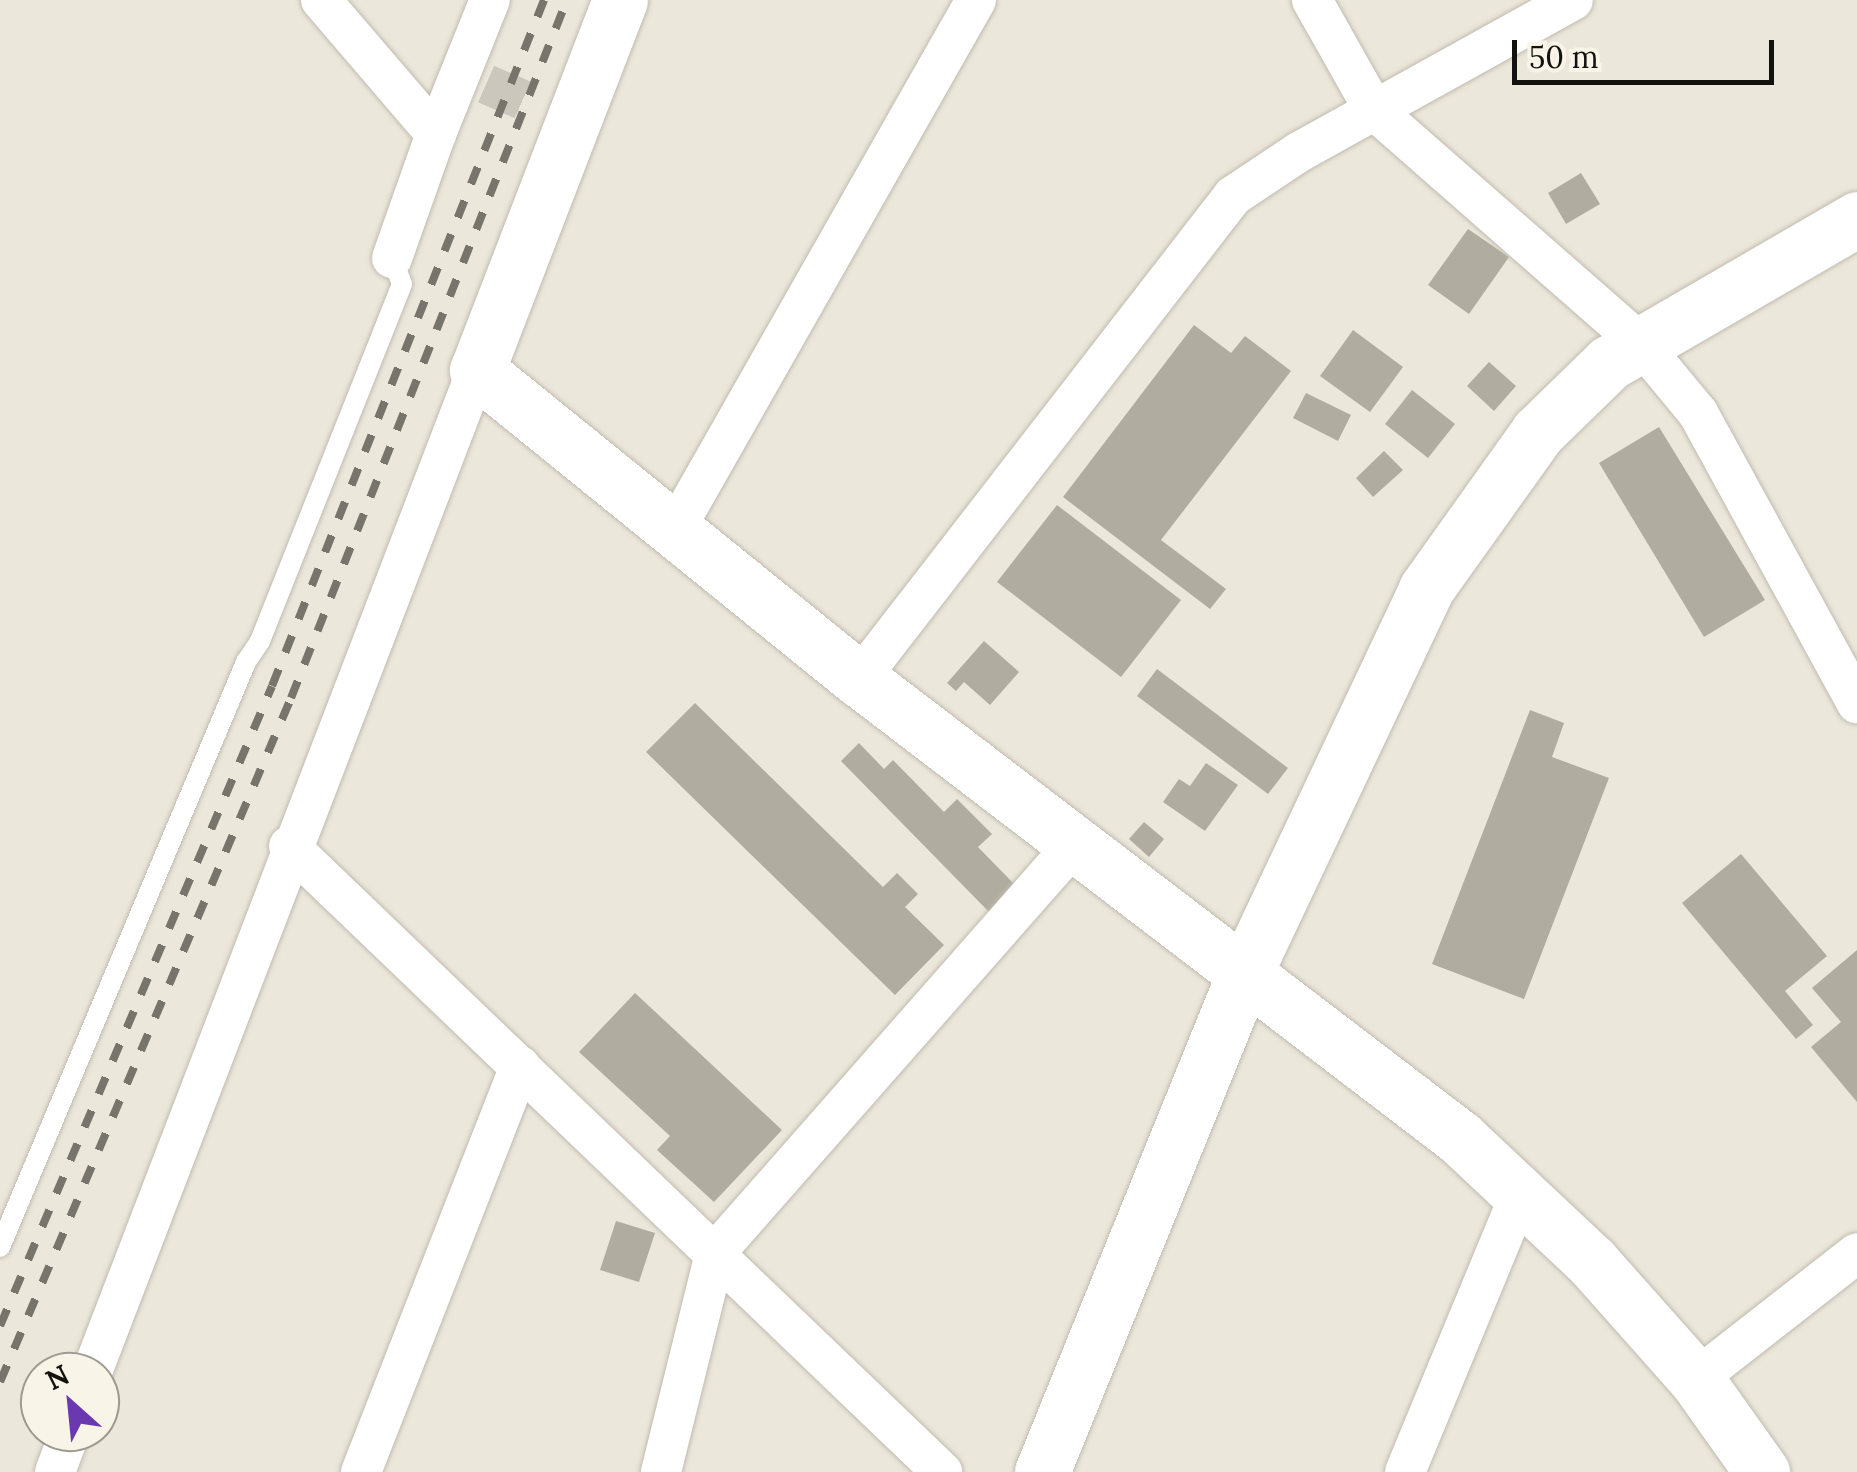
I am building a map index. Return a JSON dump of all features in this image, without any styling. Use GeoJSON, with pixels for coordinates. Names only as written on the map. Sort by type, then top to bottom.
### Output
{"type":"FeatureCollection","features":[{"type":"Feature","properties":{"kind":"street"},"geometry":{"type":"LineString","coordinates":[[321,0],[436,134]]}},
{"type":"Feature","properties":{"kind":"street"},"geometry":{"type":"LineString","coordinates":[[392,258],[436,134],[473,80],[490,0]]}},
{"type":"Feature","properties":{"kind":"street"},"geometry":{"type":"LineString","coordinates":[[99,1352],[289,846],[478,370],[555,116],[620,0]]}},
{"type":"Feature","properties":{"kind":"street"},"geometry":{"type":"LineString","coordinates":[[674,533],[976,0]]}},
{"type":"Feature","properties":{"kind":"street"},"geometry":{"type":"LineString","coordinates":[[1312,0],[1374,110],[1640,343],[1698,413],[1857,703]]}},
{"type":"Feature","properties":{"kind":"street"},"geometry":{"type":"LineString","coordinates":[[858,679],[1233,196],[1374,110],[1573,0]]}},
{"type":"Feature","properties":{"kind":"street"},"geometry":{"type":"LineString","coordinates":[[1042,1472],[1243,977],[1426,589],[1538,432],[1609,363],[1857,218]]}},
{"type":"Feature","properties":{"kind":"street"},"geometry":{"type":"LineString","coordinates":[[478,370],[858,679],[1243,977],[1460,1138],[1521,1192],[1696,1380],[1762,1472]]}},
{"type":"Feature","properties":{"kind":"street"},"geometry":{"type":"LineString","coordinates":[[289,846],[942,1472]]}},
{"type":"Feature","properties":{"kind":"street"},"geometry":{"type":"LineString","coordinates":[[660,1472],[716,1254],[1073,846]]}},
{"type":"Feature","properties":{"kind":"street"},"geometry":{"type":"LineString","coordinates":[[360,1472],[520,1066]]}},
{"type":"Feature","properties":{"kind":"street"},"geometry":{"type":"LineString","coordinates":[[1406,1472],[1521,1192]]}},
{"type":"Feature","properties":{"kind":"street"},"geometry":{"type":"LineString","coordinates":[[1696,1380],[1857,1253]]}},
{"type":"Feature","properties":{"kind":"lane"},"geometry":{"type":"LineString","coordinates":[[0,1247],[282,588],[402,284],[392,258]]}},
{"type":"Feature","properties":{"kind":"building"},"geometry":{"type":"Polygon","coordinates":[[[1581,173],[1600,204],[1566,224],[1548,193],[1581,173]]]}},
{"type":"Feature","properties":{"kind":"building"},"geometry":{"type":"Polygon","coordinates":[[[1468,229],[1509,257],[1469,314],[1428,285],[1468,229]]]}},
{"type":"Feature","properties":{"kind":"building"},"geometry":{"type":"Polygon","coordinates":[[[1194,325],[1231,353],[1245,336],[1291,371],[1161,540],[1226,589],[1210,609],[1063,497],[1194,325]]]}},
{"type":"Feature","properties":{"kind":"building"},"geometry":{"type":"Polygon","coordinates":[[[1353,330],[1403,367],[1370,412],[1320,376],[1353,330]]]}},
{"type":"Feature","properties":{"kind":"building"},"geometry":{"type":"Polygon","coordinates":[[[1489,362],[1516,386],[1494,411],[1467,386],[1489,362]]]}},
{"type":"Feature","properties":{"kind":"building"},"geometry":{"type":"Polygon","coordinates":[[[1412,390],[1455,424],[1428,458],[1385,424],[1412,390]]]}},
{"type":"Feature","properties":{"kind":"building"},"geometry":{"type":"Polygon","coordinates":[[[1306,393],[1351,415],[1338,441],[1293,418],[1306,393]]]}},
{"type":"Feature","properties":{"kind":"building"},"geometry":{"type":"Polygon","coordinates":[[[1659,427],[1765,600],[1704,637],[1599,463],[1659,427]]]}},
{"type":"Feature","properties":{"kind":"building"},"geometry":{"type":"Polygon","coordinates":[[[1384,451],[1403,470],[1373,497],[1356,478],[1384,451]]]}},
{"type":"Feature","properties":{"kind":"building"},"geometry":{"type":"Polygon","coordinates":[[[1057,505],[1181,600],[1121,677],[997,582],[1057,505]]]}},
{"type":"Feature","properties":{"kind":"building"},"geometry":{"type":"Polygon","coordinates":[[[984,641],[1019,672],[990,705],[964,682],[956,691],[947,683],[984,641]]]}},
{"type":"Feature","properties":{"kind":"building"},"geometry":{"type":"Polygon","coordinates":[[[1157,669],[1288,768],[1268,794],[1137,696],[1157,669]]]}},
{"type":"Feature","properties":{"kind":"building"},"geometry":{"type":"Polygon","coordinates":[[[695,703],[883,887],[897,873],[918,894],[905,907],[944,945],[895,995],[646,752],[695,703]]]}},
{"type":"Feature","properties":{"kind":"building"},"geometry":{"type":"Polygon","coordinates":[[[1530,710],[1564,723],[1552,757],[1609,778],[1524,999],[1432,964],[1530,710]]]}},
{"type":"Feature","properties":{"kind":"building"},"geometry":{"type":"Polygon","coordinates":[[[859,743],[884,769],[893,760],[944,812],[957,799],[992,834],[978,847],[1017,887],[990,913],[841,761],[859,743]]]}},
{"type":"Feature","properties":{"kind":"building"},"geometry":{"type":"Polygon","coordinates":[[[1206,763],[1238,785],[1205,831],[1163,802],[1179,779],[1190,786],[1206,763]]]}},
{"type":"Feature","properties":{"kind":"building"},"geometry":{"type":"Polygon","coordinates":[[[1144,822],[1164,839],[1149,857],[1129,839],[1144,822]]]}},
{"type":"Feature","properties":{"kind":"building"},"geometry":{"type":"Polygon","coordinates":[[[1741,854],[1827,956],[1785,991],[1813,1025],[1796,1039],[1682,903],[1741,854]]]}},
{"type":"Feature","properties":{"kind":"building"},"geometry":{"type":"Polygon","coordinates":[[[1857,950],[1857,1102],[1811,1047],[1841,1022],[1812,988],[1857,950]]]}},
{"type":"Feature","properties":{"kind":"building"},"geometry":{"type":"Polygon","coordinates":[[[635,993],[782,1130],[714,1202],[657,1150],[670,1136],[579,1052],[635,993]]]}},
{"type":"Feature","properties":{"kind":"building"},"geometry":{"type":"Polygon","coordinates":[[[616,1221],[655,1233],[639,1282],[600,1270],[616,1221]]]}},
{"type":"Feature","properties":{"kind":"tunnel"},"geometry":{"type":"LineString","coordinates":[[486,84],[539,107]]}},
{"type":"Feature","properties":{"kind":"railway"},"geometry":{"type":"LineString","coordinates":[[0,1326],[272,686],[544,0]]}},
{"type":"Feature","properties":{"kind":"railway"},"geometry":{"type":"LineString","coordinates":[[0,1382],[291,698],[567,0]]}}]}
